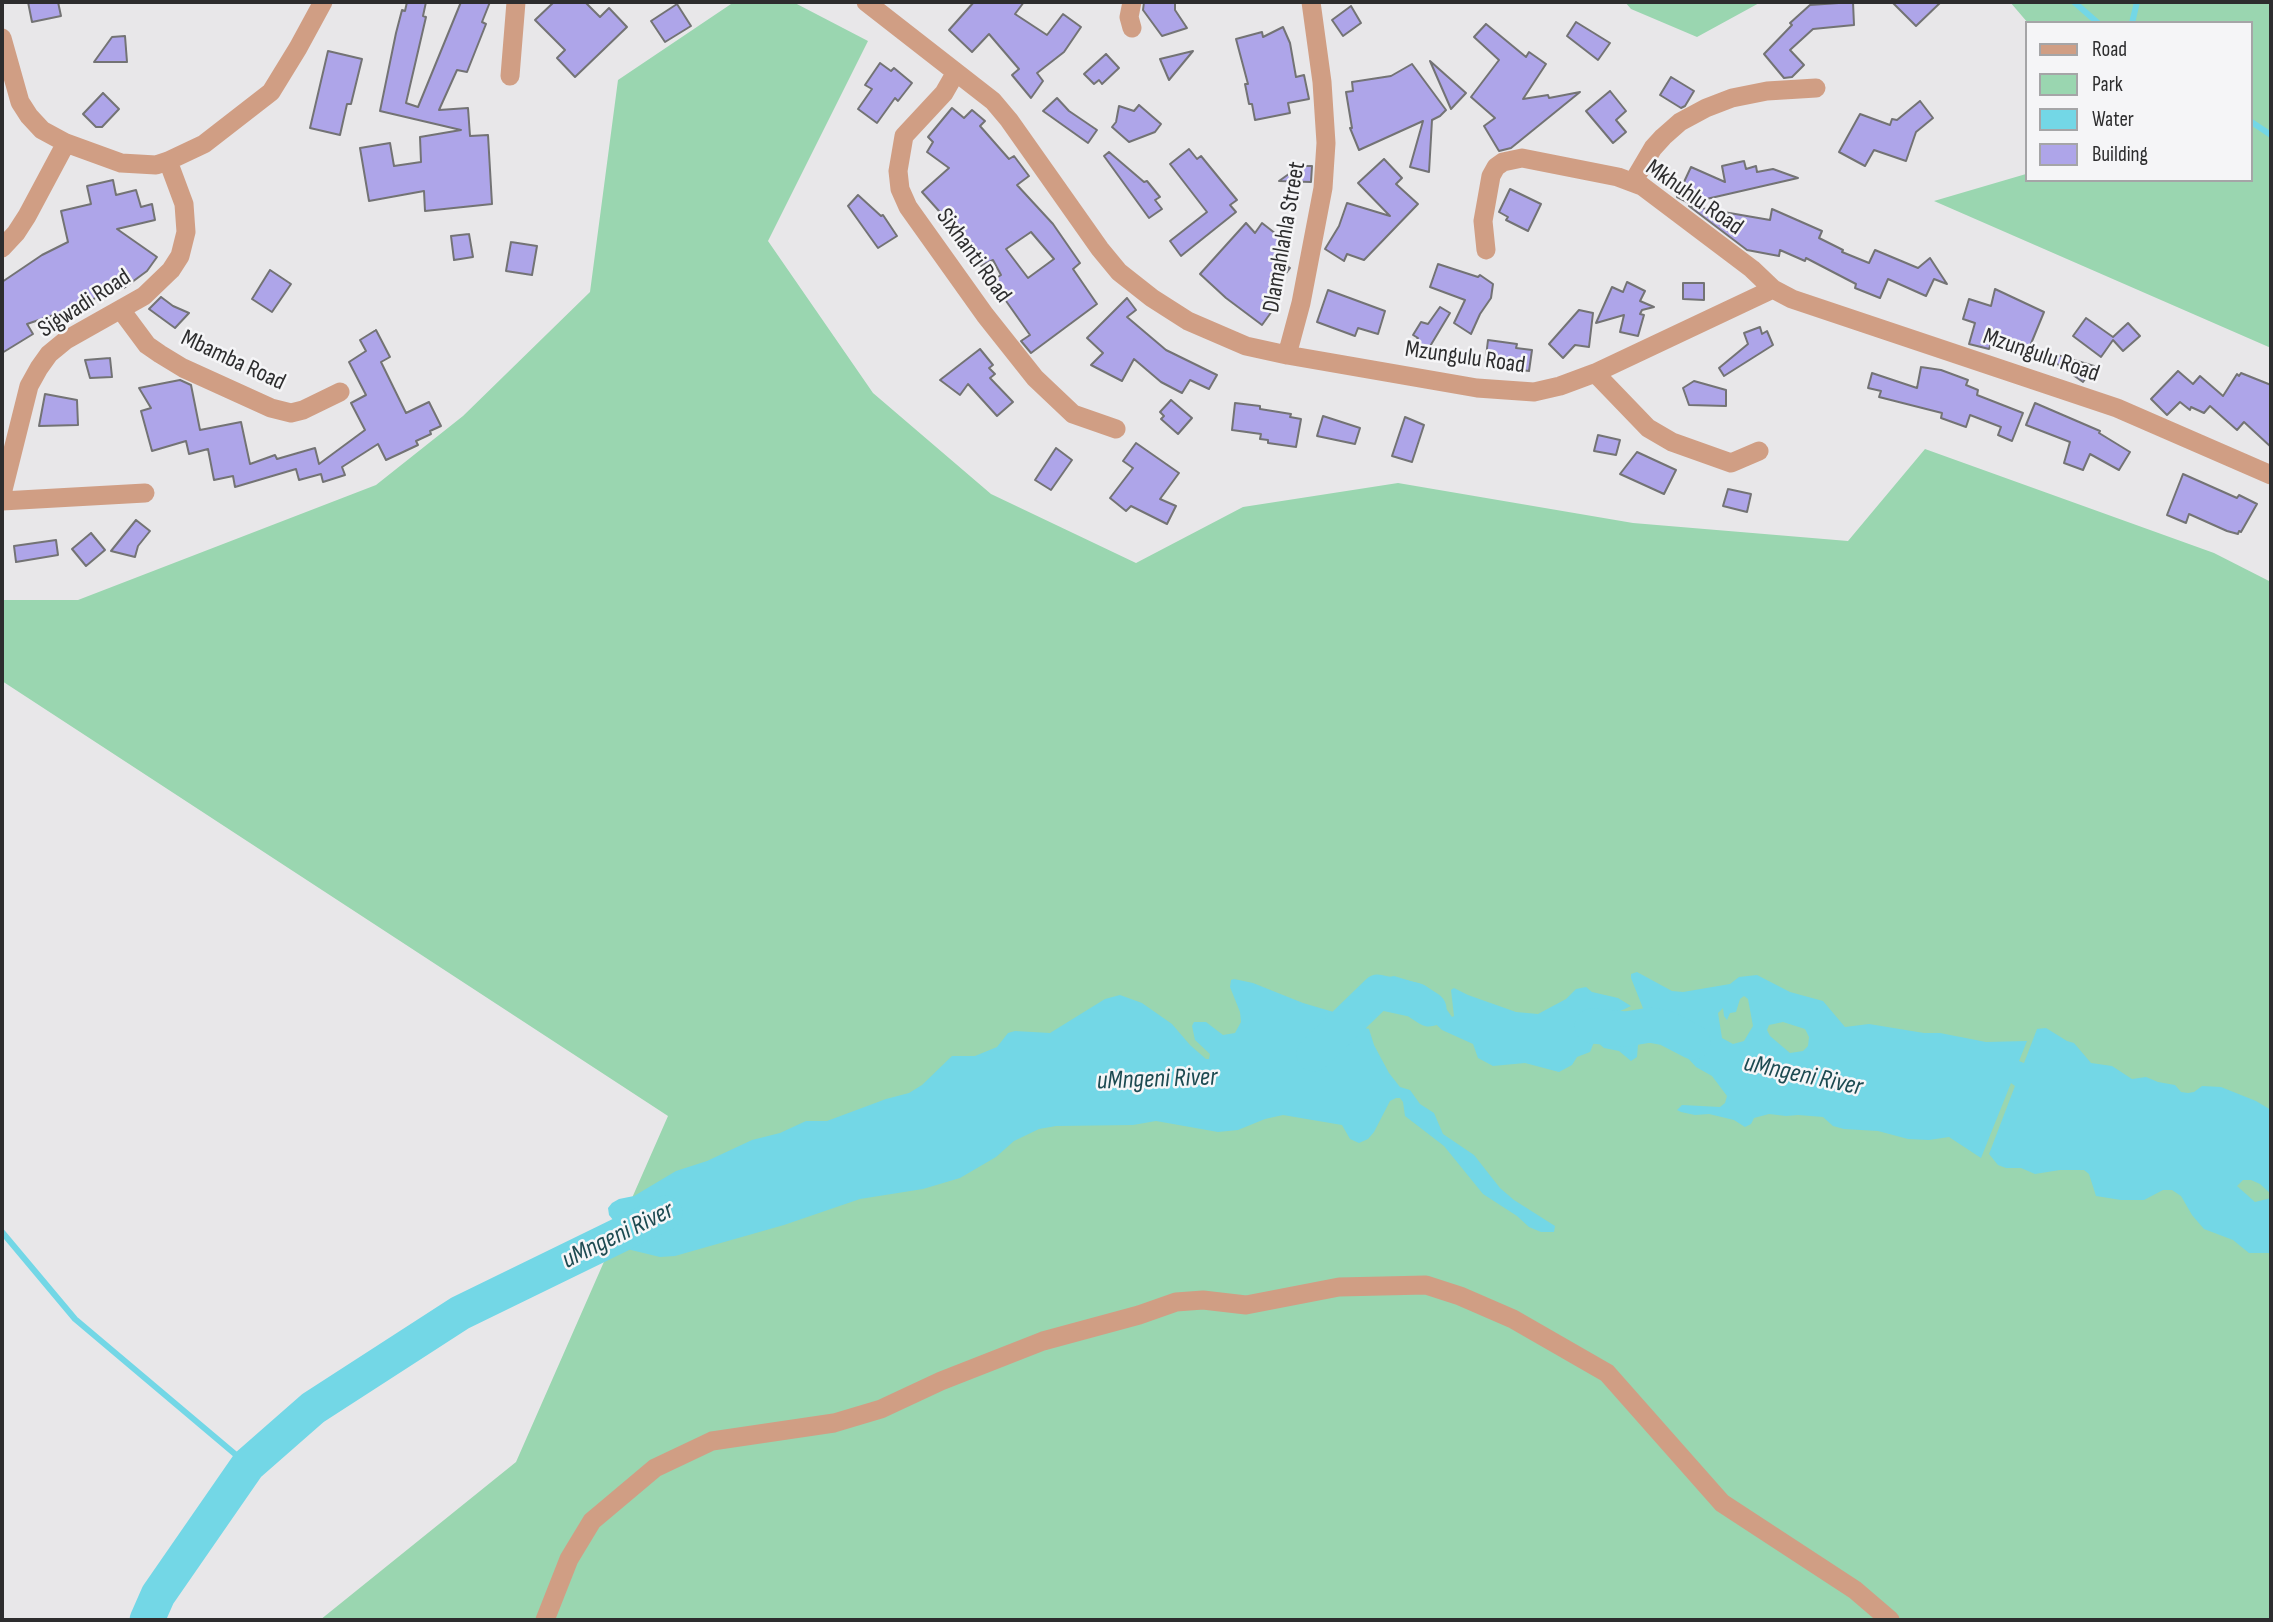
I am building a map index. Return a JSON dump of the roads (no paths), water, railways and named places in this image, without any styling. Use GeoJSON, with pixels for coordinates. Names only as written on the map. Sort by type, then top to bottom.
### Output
{"type":"FeatureCollection","features":[{"type":"Feature","properties":{"kind":"street"},"geometry":{"type":"LineString","coordinates":[[2,39],[13,82],[29,116],[42,130],[66,143],[121,163],[139,166],[168,161],[204,144],[271,92],[323,2]]}},
{"type":"Feature","properties":{"kind":"street"},"geometry":{"type":"LineString","coordinates":[[510,76],[516,2]]}},
{"type":"Feature","properties":{"kind":"street","name":"Mzungulu Road"},"geometry":{"type":"LineString","coordinates":[[866,2],[993,101],[1119,272],[1152,298],[1199,326],[1245,346],[1476,388],[1534,392],[1595,373],[1773,289],[1792,299],[2117,408],[2271,475]]}},
{"type":"Feature","properties":{"kind":"street"},"geometry":{"type":"LineString","coordinates":[[1132,2],[1129,17],[1132,29]]}},
{"type":"Feature","properties":{"kind":"street","name":"Dlamahlahla Street"},"geometry":{"type":"LineString","coordinates":[[1287,355],[1301,303],[1323,188],[1326,143],[1322,82],[1311,2]]}},
{"type":"Feature","properties":{"kind":"street","name":"Sixhanti Road"},"geometry":{"type":"LineString","coordinates":[[956,72],[944,93],[904,136],[898,172],[900,189],[908,207],[978,306],[1035,379],[1073,414],[1116,429]]}},
{"type":"Feature","properties":{"kind":"street"},"geometry":{"type":"LineString","coordinates":[[1633,182],[1653,148],[1663,137],[1680,122],[1706,108],[1732,98],[1767,91],[1816,88]]}},
{"type":"Feature","properties":{"kind":"street"},"geometry":{"type":"LineString","coordinates":[[2,248],[27,216],[66,143]]}},
{"type":"Feature","properties":{"kind":"street","name":"Mkhuhlu Road"},"geometry":{"type":"LineString","coordinates":[[1486,250],[1483,221],[1491,176],[1503,162],[1522,158],[1633,182],[1675,210],[1752,269],[1773,289]]}},
{"type":"Feature","properties":{"kind":"street","name":"Sigwadi Road"},"geometry":{"type":"LineString","coordinates":[[2,494],[29,386],[49,354],[66,340],[144,296],[172,270],[180,256],[186,232],[184,204],[168,161]]}},
{"type":"Feature","properties":{"kind":"street","name":"Mbamba Road"},"geometry":{"type":"LineString","coordinates":[[121,310],[147,345],[160,354],[183,368],[271,408],[291,413],[303,411],[340,392]]}},
{"type":"Feature","properties":{"kind":"street"},"geometry":{"type":"LineString","coordinates":[[1595,373],[1648,428],[1672,442],[1731,463],[1759,451]]}},
{"type":"Feature","properties":{"kind":"street"},"geometry":{"type":"LineString","coordinates":[[2,501],[145,493]]}},
{"type":"Feature","properties":{"kind":"street"},"geometry":{"type":"LineString","coordinates":[[545,1620],[569,1559],[592,1521],[655,1468],[712,1441],[846,1419],[881,1409],[941,1381],[1043,1341],[1176,1302],[1203,1300],[1246,1305],[1339,1287],[1426,1285],[1460,1296],[1513,1319],[1607,1373],[1722,1503],[1855,1590],[1890,1620]]}},
{"type":"Feature","properties":{"kind":"water"},"geometry":{"type":"Polygon","coordinates":[[[1637,972],[1672,991],[1683,992],[1730,984],[1739,977],[1757,975],[1790,992],[1823,1001],[1845,1027],[1869,1024],[1986,1042],[2027,1041],[2019,1061],[2024,1063],[2037,1029],[2046,1028],[2074,1043],[2091,1063],[2112,1066],[2132,1079],[2146,1077],[2175,1085],[2181,1092],[2188,1093],[2202,1086],[2221,1087],[2256,1101],[2271,1110],[2271,1194],[2251,1180],[2243,1180],[2237,1186],[2255,1202],[2271,1198],[2271,1253],[2249,1253],[2233,1240],[2204,1229],[2181,1196],[2172,1190],[2163,1190],[2144,1200],[2121,1200],[2096,1196],[2089,1174],[2084,1170],[2035,1174],[2021,1168],[1998,1165],[1989,1154],[2015,1086],[2011,1083],[1981,1158],[1949,1137],[1908,1139],[1878,1131],[1844,1129],[1833,1126],[1823,1117],[1769,1114],[1754,1118],[1751,1124],[1745,1127],[1734,1120],[1709,1114],[1681,1112],[1677,1110],[1682,1105],[1720,1107],[1727,1096],[1712,1076],[1696,1067],[1673,1042],[1652,1031],[1631,974],[1637,972]],[[1744,996],[1740,999],[1736,1012],[1730,1013],[1727,1020],[1723,1008],[1718,1013],[1722,1038],[1733,1044],[1744,1041],[1753,1026],[1748,999],[1744,996]],[[1783,1022],[1769,1025],[1767,1030],[1770,1036],[1790,1053],[1803,1051],[1808,1046],[1809,1037],[1805,1029],[1783,1022]]]}},
{"type":"Feature","properties":{"kind":"water"},"geometry":{"type":"Polygon","coordinates":[[[1389,977],[1424,985],[1435,993],[1452,1017],[1451,990],[1454,988],[1516,1012],[1538,1014],[1566,999],[1576,989],[1586,987],[1592,992],[1618,998],[1631,1006],[1618,1012],[1627,1023],[1638,1027],[1643,1034],[1637,1057],[1631,1061],[1619,1051],[1604,1048],[1595,1040],[1590,1052],[1577,1057],[1572,1065],[1559,1072],[1525,1063],[1493,1066],[1478,1058],[1473,1044],[1442,1030],[1415,1004],[1397,1001],[1386,994],[1385,984],[1389,977]]]}},
{"type":"Feature","properties":{"kind":"water"},"geometry":{"type":"Polygon","coordinates":[[[1231,980],[1253,983],[1337,1013],[1356,1026],[1369,1029],[1374,1045],[1400,1087],[1410,1090],[1420,1104],[1434,1113],[1443,1134],[1474,1155],[1500,1188],[1555,1226],[1554,1232],[1541,1232],[1529,1227],[1483,1194],[1444,1146],[1405,1116],[1400,1098],[1390,1101],[1374,1132],[1359,1143],[1350,1139],[1342,1125],[1283,1115],[1238,1130],[1218,1132],[1156,1121],[1133,1125],[1056,1126],[1039,1129],[1014,1141],[996,1157],[960,1178],[923,1189],[860,1199],[784,1225],[675,1256],[660,1257],[631,1250],[624,1245],[618,1226],[609,1215],[608,1208],[612,1203],[634,1196],[676,1171],[806,1121],[827,1121],[909,1093],[922,1085],[952,1056],[975,1056],[997,1047],[1008,1033],[1015,1031],[1050,1033],[1105,999],[1120,995],[1142,1003],[1172,1024],[1190,1045],[1209,1059],[1210,1054],[1195,1040],[1192,1026],[1194,1022],[1206,1022],[1223,1035],[1235,1033],[1241,1022],[1230,987],[1231,980]]]}},
{"type":"Feature","properties":{"kind":"waterway"},"geometry":{"type":"LineString","coordinates":[[2074,2],[2096,21]]}},
{"type":"Feature","properties":{"kind":"waterway"},"geometry":{"type":"LineString","coordinates":[[2132,21],[2137,2]]}},
{"type":"Feature","properties":{"kind":"waterway"},"geometry":{"type":"LineString","coordinates":[[2252,122],[2271,135]]}},
{"type":"Feature","properties":{"kind":"waterway","name":"uMngeni River"},"geometry":{"type":"LineString","coordinates":[[1314,1054],[1378,992],[1415,1000],[1429,1009]]}},
{"type":"Feature","properties":{"kind":"waterway","name":"uMngeni River"},"geometry":{"type":"LineString","coordinates":[[1592,1026],[1626,1029],[1650,1025],[1666,1028],[1693,1042]]}},
{"type":"Feature","properties":{"kind":"waterway","name":"uMngeni River"},"geometry":{"type":"LineString","coordinates":[[147,1620],[158,1595],[248,1465],[313,1408],[460,1313],[665,1213]]}},
{"type":"Feature","properties":{"kind":"waterway"},"geometry":{"type":"LineString","coordinates":[[2,1232],[75,1319],[248,1465]]}}]}
